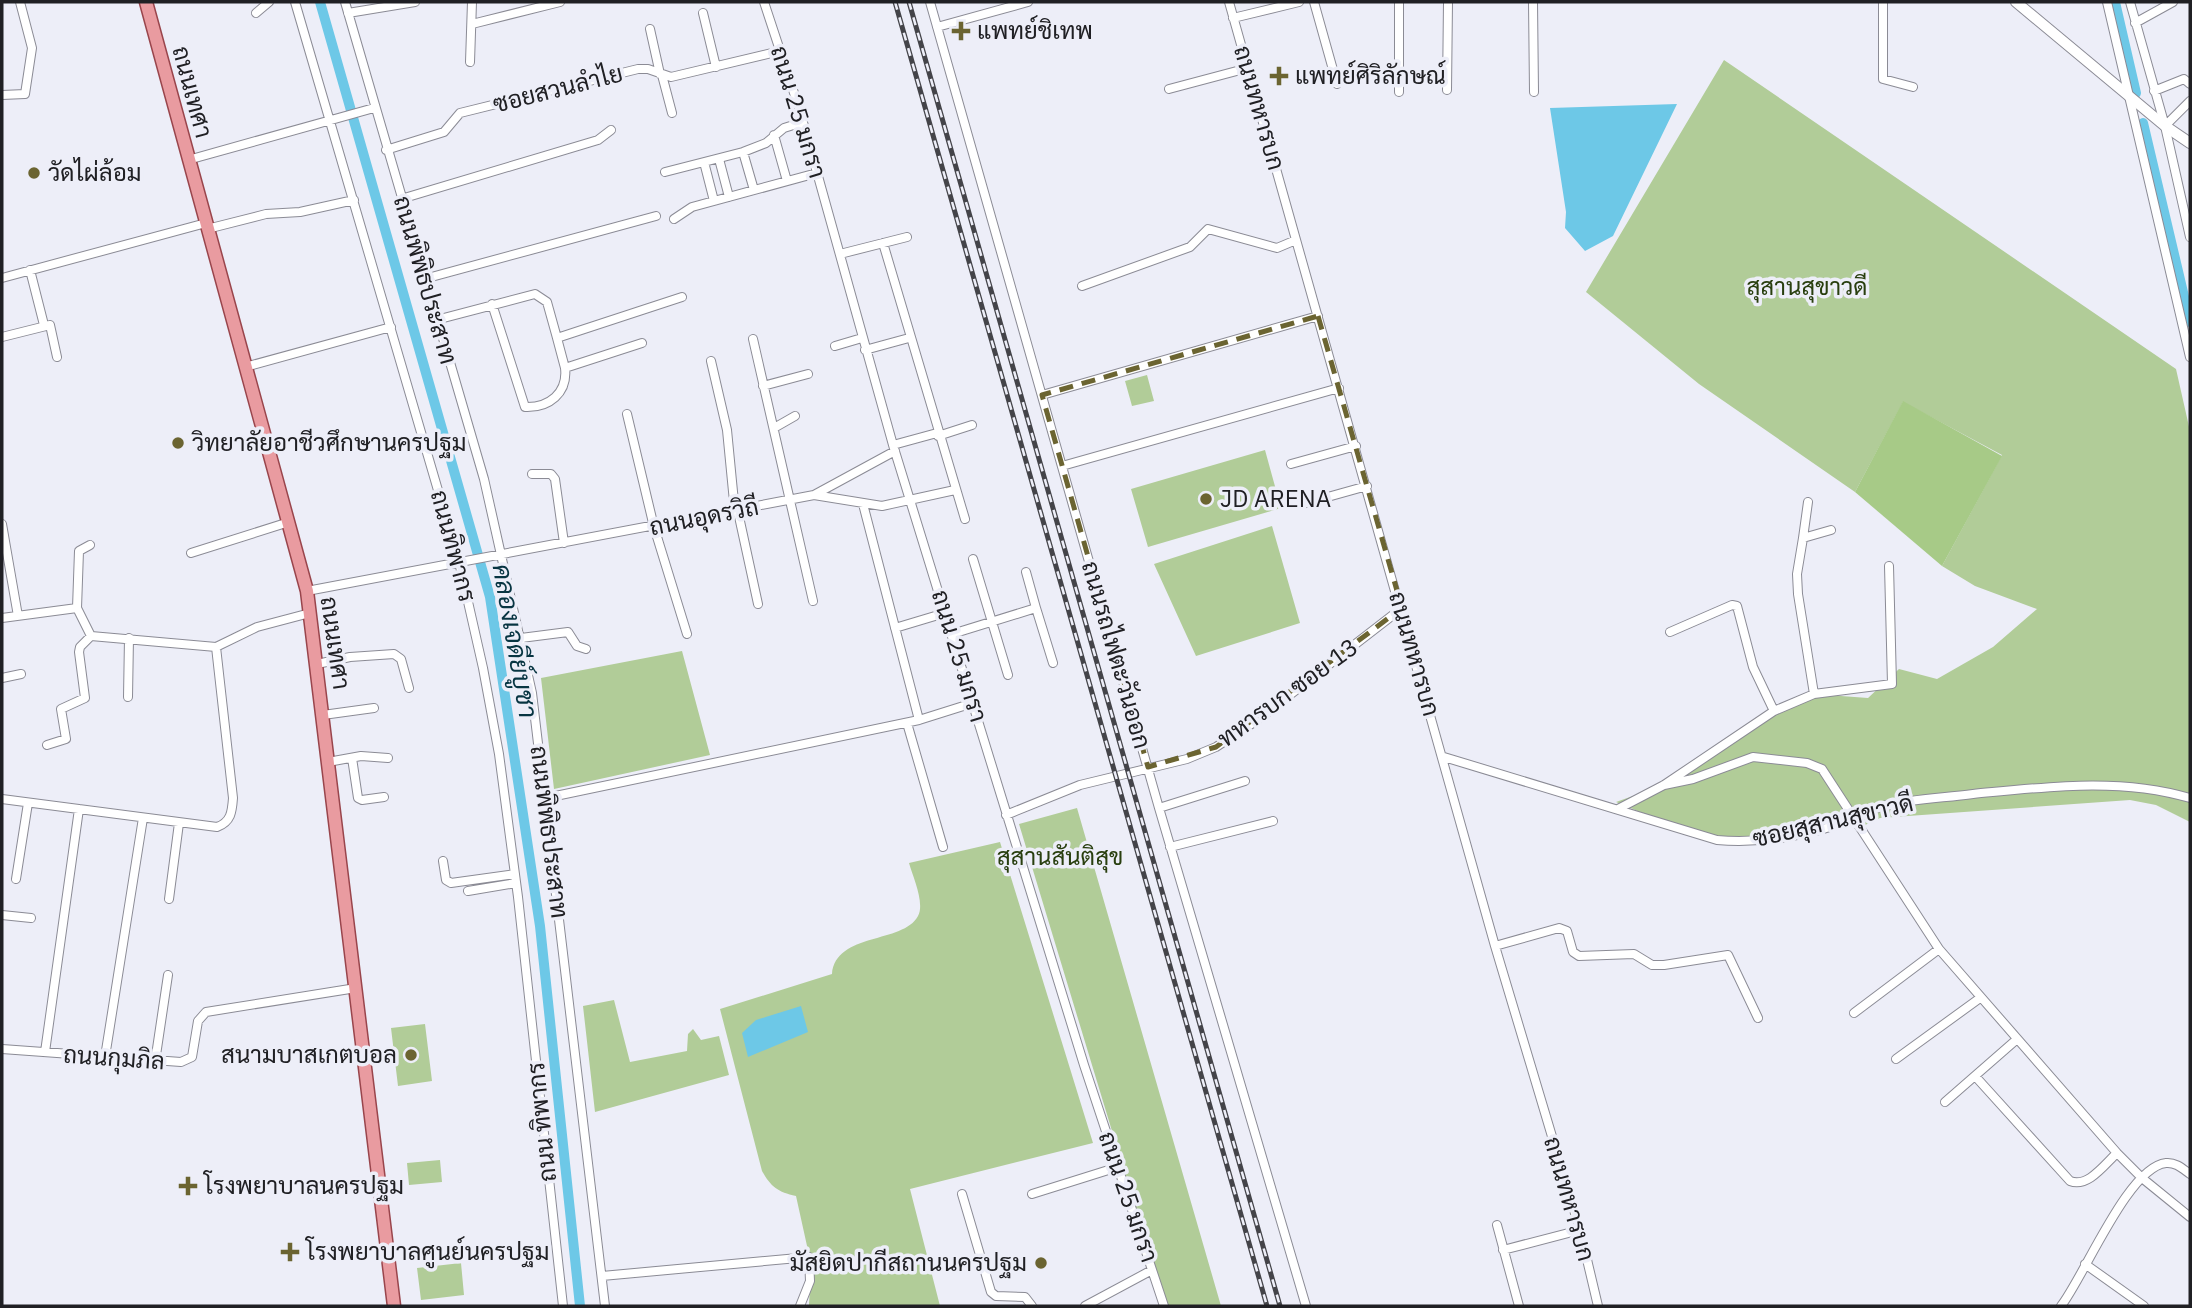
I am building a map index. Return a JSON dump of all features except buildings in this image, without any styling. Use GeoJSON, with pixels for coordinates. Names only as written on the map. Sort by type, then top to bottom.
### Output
{"type":"FeatureCollection","features":[{"type":"Feature","properties":{"kind":"main road","name":"ถนนเทศา"},"geometry":{"type":"LineString","coordinates":[[146,2],[307,591],[394,1306]]}},
{"type":"Feature","properties":{"kind":"street"},"geometry":{"type":"LineString","coordinates":[[2,95],[24,94],[32,48],[20,2]]}},
{"type":"Feature","properties":{"kind":"street"},"geometry":{"type":"LineString","coordinates":[[256,13],[269,2]]}},
{"type":"Feature","properties":{"kind":"street","name":"ถนนทิพากร"},"geometry":{"type":"LineString","coordinates":[[295,2],[335,119],[354,200],[459,562],[499,754],[523,938]]}},
{"type":"Feature","properties":{"kind":"street","name":"ถนนพิพิธประสาท"},"geometry":{"type":"LineString","coordinates":[[345,2],[371,109],[401,199],[503,554],[532,692],[606,1306]]}},
{"type":"Feature","properties":{"kind":"street"},"geometry":{"type":"LineString","coordinates":[[348,13],[415,2]]}},
{"type":"Feature","properties":{"kind":"street"},"geometry":{"type":"LineString","coordinates":[[470,62],[472,2]]}},
{"type":"Feature","properties":{"kind":"street"},"geometry":{"type":"LineString","coordinates":[[472,24],[560,2]]}},
{"type":"Feature","properties":{"kind":"street","name":"ถนน 25 มกรา"},"geometry":{"type":"LineString","coordinates":[[764,2],[803,122],[865,350],[1006,815],[1164,1306]]}},
{"type":"Feature","properties":{"kind":"street","name":"ถนนรถไฟตะวันออก"},"geometry":{"type":"LineString","coordinates":[[930,2],[1170,847],[1306,1306]]}},
{"type":"Feature","properties":{"kind":"street"},"geometry":{"type":"LineString","coordinates":[[937,27],[1028,2]]}},
{"type":"Feature","properties":{"kind":"street","name":"ถนนทหารบก"},"geometry":{"type":"LineString","coordinates":[[1229,2],[1444,757],[1495,946],[1580,1230],[1598,1306]]}},
{"type":"Feature","properties":{"kind":"street"},"geometry":{"type":"LineString","coordinates":[[1233,18],[1298,2]]}},
{"type":"Feature","properties":{"kind":"street"},"geometry":{"type":"LineString","coordinates":[[1314,2],[1337,84]]}},
{"type":"Feature","properties":{"kind":"street"},"geometry":{"type":"LineString","coordinates":[[1399,2],[1399,92]]}},
{"type":"Feature","properties":{"kind":"street"},"geometry":{"type":"LineString","coordinates":[[1447,90],[1448,2]]}},
{"type":"Feature","properties":{"kind":"street"},"geometry":{"type":"LineString","coordinates":[[1533,2],[1534,92]]}},
{"type":"Feature","properties":{"kind":"street"},"geometry":{"type":"LineString","coordinates":[[1883,2],[1883,79],[1913,87]]}},
{"type":"Feature","properties":{"kind":"street"},"geometry":{"type":"LineString","coordinates":[[2016,2],[2165,126],[2190,143]]}},
{"type":"Feature","properties":{"kind":"street"},"geometry":{"type":"LineString","coordinates":[[2107,2],[2190,357]]}},
{"type":"Feature","properties":{"kind":"street"},"geometry":{"type":"LineString","coordinates":[[2130,2],[2165,126],[2190,237]]}},
{"type":"Feature","properties":{"kind":"street"},"geometry":{"type":"LineString","coordinates":[[2135,23],[2173,2]]}},
{"type":"Feature","properties":{"kind":"street"},"geometry":{"type":"LineString","coordinates":[[703,13],[716,67]]}},
{"type":"Feature","properties":{"kind":"street"},"geometry":{"type":"LineString","coordinates":[[650,29],[672,113]]}},
{"type":"Feature","properties":{"kind":"street","name":"ซอยสวนลำไย"},"geometry":{"type":"LineString","coordinates":[[386,150],[444,132],[460,113],[638,69],[671,77],[780,51]]}},
{"type":"Feature","properties":{"kind":"street"},"geometry":{"type":"LineString","coordinates":[[1169,89],[1248,68]]}},
{"type":"Feature","properties":{"kind":"street"},"geometry":{"type":"LineString","coordinates":[[2154,90],[2184,79],[2190,84]]}},
{"type":"Feature","properties":{"kind":"street"},"geometry":{"type":"LineString","coordinates":[[2165,126],[2190,101]]}},
{"type":"Feature","properties":{"kind":"street"},"geometry":{"type":"LineString","coordinates":[[188,160],[371,109]]}},
{"type":"Feature","properties":{"kind":"street"},"geometry":{"type":"LineString","coordinates":[[665,173],[744,152],[766,143],[784,128],[803,122]]}},
{"type":"Feature","properties":{"kind":"street"},"geometry":{"type":"LineString","coordinates":[[401,199],[598,141],[611,130]]}},
{"type":"Feature","properties":{"kind":"street"},"geometry":{"type":"LineString","coordinates":[[774,135],[787,181]]}},
{"type":"Feature","properties":{"kind":"street"},"geometry":{"type":"LineString","coordinates":[[744,152],[754,190]]}},
{"type":"Feature","properties":{"kind":"street"},"geometry":{"type":"LineString","coordinates":[[719,159],[729,197]]}},
{"type":"Feature","properties":{"kind":"street"},"geometry":{"type":"LineString","coordinates":[[704,162],[714,201]]}},
{"type":"Feature","properties":{"kind":"street"},"geometry":{"type":"LineString","coordinates":[[674,219],[692,207],[817,173]]}},
{"type":"Feature","properties":{"kind":"street"},"geometry":{"type":"LineString","coordinates":[[2,278],[206,226],[266,214],[300,212],[354,200]]}},
{"type":"Feature","properties":{"kind":"street"},"geometry":{"type":"LineString","coordinates":[[424,279],[656,216]]}},
{"type":"Feature","properties":{"kind":"street"},"geometry":{"type":"LineString","coordinates":[[1082,286],[1190,247],[1208,229],[1277,248],[1296,240]]}},
{"type":"Feature","properties":{"kind":"street"},"geometry":{"type":"LineString","coordinates":[[840,254],[907,237]]}},
{"type":"Feature","properties":{"kind":"street"},"geometry":{"type":"LineString","coordinates":[[883,243],[909,338],[965,519]]}},
{"type":"Feature","properties":{"kind":"street"},"geometry":{"type":"LineString","coordinates":[[30,270],[44,325]]}},
{"type":"Feature","properties":{"kind":"street"},"geometry":{"type":"LineString","coordinates":[[436,320],[492,304],[539,295],[547,302],[565,368],[565,387],[561,393],[538,406],[525,407],[492,304]]}},
{"type":"Feature","properties":{"kind":"street"},"geometry":{"type":"LineString","coordinates":[[557,338],[682,297]]}},
{"type":"Feature","properties":{"kind":"street"},"geometry":{"type":"LineString","coordinates":[[1042,395],[1318,316]]}},
{"type":"Feature","properties":{"kind":"street"},"geometry":{"type":"LineString","coordinates":[[2,337],[50,325],[57,357]]}},
{"type":"Feature","properties":{"kind":"street"},"geometry":{"type":"LineString","coordinates":[[245,367],[391,327]]}},
{"type":"Feature","properties":{"kind":"street"},"geometry":{"type":"LineString","coordinates":[[835,345],[862,338]]}},
{"type":"Feature","properties":{"kind":"street"},"geometry":{"type":"LineString","coordinates":[[865,350],[909,338]]}},
{"type":"Feature","properties":{"kind":"street"},"geometry":{"type":"LineString","coordinates":[[753,339],[813,601]]}},
{"type":"Feature","properties":{"kind":"street"},"geometry":{"type":"LineString","coordinates":[[565,368],[642,343]]}},
{"type":"Feature","properties":{"kind":"street"},"geometry":{"type":"LineString","coordinates":[[711,361],[727,430],[736,512],[758,604]]}},
{"type":"Feature","properties":{"kind":"street"},"geometry":{"type":"LineString","coordinates":[[764,386],[808,374]]}},
{"type":"Feature","properties":{"kind":"street"},"geometry":{"type":"LineString","coordinates":[[1062,466],[1339,388]]}},
{"type":"Feature","properties":{"kind":"street"},"geometry":{"type":"LineString","coordinates":[[627,414],[654,527],[687,634]]}},
{"type":"Feature","properties":{"kind":"street"},"geometry":{"type":"LineString","coordinates":[[774,428],[795,416]]}},
{"type":"Feature","properties":{"kind":"street","name":"ถนนอุดรวิถี"},"geometry":{"type":"LineString","coordinates":[[307,591],[736,512],[814,495],[894,448],[972,425]]}},
{"type":"Feature","properties":{"kind":"street"},"geometry":{"type":"LineString","coordinates":[[1291,464],[1356,446]]}},
{"type":"Feature","properties":{"kind":"street"},"geometry":{"type":"LineString","coordinates":[[532,474],[551,474],[555,479],[564,543]]}},
{"type":"Feature","properties":{"kind":"street"},"geometry":{"type":"LineString","coordinates":[[1299,505],[1367,486]]}},
{"type":"Feature","properties":{"kind":"street"},"geometry":{"type":"LineString","coordinates":[[814,495],[882,506],[955,490]]}},
{"type":"Feature","properties":{"kind":"street"},"geometry":{"type":"LineString","coordinates":[[1808,502],[1797,574],[1814,694]]}},
{"type":"Feature","properties":{"kind":"street"},"geometry":{"type":"LineString","coordinates":[[863,504],[919,720]]}},
{"type":"Feature","properties":{"kind":"street"},"geometry":{"type":"LineString","coordinates":[[191,553],[289,522]]}},
{"type":"Feature","properties":{"kind":"street"},"geometry":{"type":"LineString","coordinates":[[2,524],[18,616]]}},
{"type":"Feature","properties":{"kind":"street"},"geometry":{"type":"LineString","coordinates":[[1803,538],[1830,530]]}},
{"type":"Feature","properties":{"kind":"street"},"geometry":{"type":"LineString","coordinates":[[90,545],[79,551],[77,608],[91,636]]}},
{"type":"Feature","properties":{"kind":"street"},"geometry":{"type":"LineString","coordinates":[[973,559],[1008,675]]}},
{"type":"Feature","properties":{"kind":"street"},"geometry":{"type":"LineString","coordinates":[[1618,809],[1664,785],[1774,711],[1814,694],[1892,684],[1889,566]]}},
{"type":"Feature","properties":{"kind":"street"},"geometry":{"type":"LineString","coordinates":[[1026,572],[1053,663]]}},
{"type":"Feature","properties":{"kind":"street"},"geometry":{"type":"LineString","coordinates":[[1670,632],[1731,605],[1737,606],[1754,667],[1774,711]]}},
{"type":"Feature","properties":{"kind":"street"},"geometry":{"type":"LineString","coordinates":[[2,618],[77,608]]}},
{"type":"Feature","properties":{"kind":"street"},"geometry":{"type":"LineString","coordinates":[[952,634],[1036,608]]}},
{"type":"Feature","properties":{"kind":"street","name":"ทหารบก ซอย 13"},"geometry":{"type":"LineString","coordinates":[[1006,815],[1080,785],[1148,766],[1187,759],[1216,747],[1256,721],[1402,608]]}},
{"type":"Feature","properties":{"kind":"street"},"geometry":{"type":"LineString","coordinates":[[47,745],[66,739],[61,709],[85,698],[79,647],[91,636],[216,647],[257,627],[310,613]]}},
{"type":"Feature","properties":{"kind":"street"},"geometry":{"type":"LineString","coordinates":[[895,628],[945,613]]}},
{"type":"Feature","properties":{"kind":"street"},"geometry":{"type":"LineString","coordinates":[[521,638],[568,632],[577,646],[586,649]]}},
{"type":"Feature","properties":{"kind":"street"},"geometry":{"type":"LineString","coordinates":[[128,697],[129,638]]}},
{"type":"Feature","properties":{"kind":"street"},"geometry":{"type":"LineString","coordinates":[[2,799],[216,827],[225,824],[232,813],[233,798],[216,647]]}},
{"type":"Feature","properties":{"kind":"street"},"geometry":{"type":"LineString","coordinates":[[317,664],[350,657],[394,654],[401,659],[409,688]]}},
{"type":"Feature","properties":{"kind":"street"},"geometry":{"type":"LineString","coordinates":[[2,678],[21,674]]}},
{"type":"Feature","properties":{"kind":"street"},"geometry":{"type":"LineString","coordinates":[[546,798],[907,723],[973,703]]}},
{"type":"Feature","properties":{"kind":"street"},"geometry":{"type":"LineString","coordinates":[[323,715],[374,708]]}},
{"type":"Feature","properties":{"kind":"street"},"geometry":{"type":"LineString","coordinates":[[907,723],[943,847]]}},
{"type":"Feature","properties":{"kind":"street","name":"ซอยสุสานสุขาวดี"},"geometry":{"type":"LineString","coordinates":[[1444,757],[1717,840],[1743,842],[1763,841],[1854,819],[1879,807],[1903,802],[2057,787],[2138,786],[2190,798]]}},
{"type":"Feature","properties":{"kind":"street"},"geometry":{"type":"LineString","coordinates":[[1664,785],[1693,779],[1753,757],[1807,763],[1822,769],[1939,950],[2118,1153],[2142,1178],[2190,1217]]}},
{"type":"Feature","properties":{"kind":"street"},"geometry":{"type":"LineString","coordinates":[[328,762],[352,758],[388,758]]}},
{"type":"Feature","properties":{"kind":"street"},"geometry":{"type":"LineString","coordinates":[[352,758],[358,797],[362,800],[384,797]]}},
{"type":"Feature","properties":{"kind":"street"},"geometry":{"type":"LineString","coordinates":[[1159,808],[1245,781]]}},
{"type":"Feature","properties":{"kind":"street"},"geometry":{"type":"LineString","coordinates":[[16,879],[28,803]]}},
{"type":"Feature","properties":{"kind":"street"},"geometry":{"type":"LineString","coordinates":[[45,1052],[79,809]]}},
{"type":"Feature","properties":{"kind":"street"},"geometry":{"type":"LineString","coordinates":[[105,1057],[143,818]]}},
{"type":"Feature","properties":{"kind":"street"},"geometry":{"type":"LineString","coordinates":[[1170,847],[1273,821]]}},
{"type":"Feature","properties":{"kind":"street"},"geometry":{"type":"LineString","coordinates":[[169,899],[179,822]]}},
{"type":"Feature","properties":{"kind":"street"},"geometry":{"type":"LineString","coordinates":[[443,862],[446,880],[451,883],[516,878]]}},
{"type":"Feature","properties":{"kind":"street"},"geometry":{"type":"LineString","coordinates":[[468,891],[516,878]]}},
{"type":"Feature","properties":{"kind":"street"},"geometry":{"type":"LineString","coordinates":[[2,915],[31,918]]}},
{"type":"Feature","properties":{"kind":"street"},"geometry":{"type":"LineString","coordinates":[[1495,946],[1559,928],[1567,931],[1573,951],[1579,956],[1634,954],[1652,965],[1664,965],[1728,955],[1758,1018]]}},
{"type":"Feature","properties":{"kind":"street","name":"ถนน ทิพากร"},"geometry":{"type":"LineString","coordinates":[[523,938],[563,1306]]}},
{"type":"Feature","properties":{"kind":"street"},"geometry":{"type":"LineString","coordinates":[[1854,1013],[1939,950]]}},
{"type":"Feature","properties":{"kind":"street"},"geometry":{"type":"LineString","coordinates":[[155,1062],[168,975]]}},
{"type":"Feature","properties":{"kind":"street","name":"ถนนกุมภิล"},"geometry":{"type":"LineString","coordinates":[[2,1048],[181,1062],[191,1057],[198,1021],[206,1012],[356,988]]}},
{"type":"Feature","properties":{"kind":"street"},"geometry":{"type":"LineString","coordinates":[[1896,1059],[1980,998]]}},
{"type":"Feature","properties":{"kind":"street"},"geometry":{"type":"LineString","coordinates":[[1945,1102],[2016,1040]]}},
{"type":"Feature","properties":{"kind":"street"},"geometry":{"type":"LineString","coordinates":[[1975,1076],[2070,1181],[2078,1184],[2086,1181],[2118,1153]]}},
{"type":"Feature","properties":{"kind":"street"},"geometry":{"type":"LineString","coordinates":[[2066,1304],[2085,1264],[2142,1178],[2165,1163],[2175,1164],[2190,1174]]}},
{"type":"Feature","properties":{"kind":"street"},"geometry":{"type":"LineString","coordinates":[[1032,1194],[1118,1167]]}},
{"type":"Feature","properties":{"kind":"street"},"geometry":{"type":"LineString","coordinates":[[962,1194],[991,1292],[996,1296],[1025,1297],[1032,1306]]}},
{"type":"Feature","properties":{"kind":"street"},"geometry":{"type":"LineString","coordinates":[[1497,1225],[1519,1306]]}},
{"type":"Feature","properties":{"kind":"street"},"geometry":{"type":"LineString","coordinates":[[1503,1250],[1580,1230]]}},
{"type":"Feature","properties":{"kind":"street"},"geometry":{"type":"LineString","coordinates":[[602,1276],[809,1257],[810,1281],[800,1306]]}},
{"type":"Feature","properties":{"kind":"street"},"geometry":{"type":"LineString","coordinates":[[2085,1264],[2144,1306]]}},
{"type":"Feature","properties":{"kind":"street"},"geometry":{"type":"LineString","coordinates":[[1085,1306],[1152,1270]]}},
{"type":"Feature","properties":{"kind":"highlighted area"},"geometry":{"type":"Polygon","coordinates":[[[1318,316],[1402,608],[1216,747],[1148,767],[1042,395],[1318,316]]]}},
{"type":"Feature","properties":{"kind":"green space","name":"สุสานสุขาวดี"},"geometry":{"type":"Polygon","coordinates":[[[1724,60],[2176,369],[2190,431],[2190,822],[2156,805],[2130,800],[1880,818],[1865,825],[1857,816],[1788,836],[1746,842],[1697,834],[1616,802],[1664,785],[1762,721],[1814,694],[1868,698],[1899,669],[1937,679],[1993,647],[2037,609],[1975,586],[1942,566],[2002,455],[1903,402],[1855,492],[1699,384],[1586,292],[1724,60]]]}},
{"type":"Feature","properties":{"kind":"green space"},"geometry":{"type":"Polygon","coordinates":[[[1147,375],[1154,401],[1132,406],[1125,381],[1147,375]]]}},
{"type":"Feature","properties":{"kind":"green space"},"geometry":{"type":"Polygon","coordinates":[[[1903,401],[2002,456],[1942,566],[1855,492],[1903,401]]]}},
{"type":"Feature","properties":{"kind":"green space","name":"JD ARENA"},"geometry":{"type":"Polygon","coordinates":[[[1265,450],[1281,508],[1148,547],[1131,489],[1265,450]]]}},
{"type":"Feature","properties":{"kind":"green space"},"geometry":{"type":"Polygon","coordinates":[[[1272,526],[1300,623],[1196,656],[1154,564],[1272,526]]]}},
{"type":"Feature","properties":{"kind":"green space"},"geometry":{"type":"Polygon","coordinates":[[[682,651],[710,755],[554,789],[541,678],[682,651]]]}},
{"type":"Feature","properties":{"kind":"green space","name":"สุสานสันติสุข"},"geometry":{"type":"Polygon","coordinates":[[[1077,808],[1221,1306],[1165,1306],[1019,824],[1077,808]]]}},
{"type":"Feature","properties":{"kind":"green space"},"geometry":{"type":"Polygon","coordinates":[[[1000,842],[1093,1143],[910,1189],[940,1306],[809,1305],[811,1264],[796,1196],[776,1188],[762,1171],[720,1009],[832,974],[836,961],[845,951],[910,925],[918,916],[920,904],[909,863],[1000,842]]]}},
{"type":"Feature","properties":{"kind":"green space"},"geometry":{"type":"Polygon","coordinates":[[[614,1000],[630,1062],[687,1051],[688,1034],[693,1029],[701,1040],[719,1036],[729,1075],[595,1112],[583,1006],[614,1000]]]}},
{"type":"Feature","properties":{"kind":"green space","name":"สนามบาสเกตบอล"},"geometry":{"type":"Polygon","coordinates":[[[425,1024],[432,1081],[398,1086],[391,1028],[425,1024]]]}},
{"type":"Feature","properties":{"kind":"green space"},"geometry":{"type":"Polygon","coordinates":[[[440,1160],[442,1182],[409,1185],[407,1163],[440,1160]]]}},
{"type":"Feature","properties":{"kind":"green space"},"geometry":{"type":"Polygon","coordinates":[[[461,1263],[464,1295],[421,1300],[417,1268],[461,1263]]]}},
{"type":"Feature","properties":{"kind":"water"},"geometry":{"type":"Polygon","coordinates":[[[1677,104],[1613,236],[1585,251],[1565,228],[1566,212],[1550,108],[1677,104]]]}},
{"type":"Feature","properties":{"kind":"water"},"geometry":{"type":"Polygon","coordinates":[[[801,1006],[808,1032],[748,1057],[742,1033],[756,1020],[801,1006]]]}},
{"type":"Feature","properties":{"kind":"waterway","name":"คลองเจดีย์บูชา"},"geometry":{"type":"LineString","coordinates":[[320,2],[490,597],[540,926],[580,1306]]}},
{"type":"Feature","properties":{"kind":"waterway"},"geometry":{"type":"LineString","coordinates":[[2115,2],[2136,93]]}},
{"type":"Feature","properties":{"kind":"waterway"},"geometry":{"type":"LineString","coordinates":[[2143,123],[2190,322]]}},
{"type":"Feature","properties":{"kind":"railway"},"geometry":{"type":"LineString","coordinates":[[895,2],[1267,1306]]}},
{"type":"Feature","properties":{"kind":"railway"},"geometry":{"type":"LineString","coordinates":[[909,2],[1280,1306]]}},
{"type":"Feature","properties":{"kind":"place","name":"แพทย์ชิเทพ"},"geometry":{"type":"Point","coordinates":[961,31]}},
{"type":"Feature","properties":{"kind":"place","name":"แพทย์ศิริลักษณ์"},"geometry":{"type":"Point","coordinates":[1279,76]}},
{"type":"Feature","properties":{"kind":"place","name":"วัดไผ่ล้อม"},"geometry":{"type":"Point","coordinates":[34,173]}},
{"type":"Feature","properties":{"kind":"place","name":"วิทยาลัยอาชีวศึกษานครปฐม"},"geometry":{"type":"Point","coordinates":[178,443]}},
{"type":"Feature","properties":{"kind":"place","name":"JD ARENA"},"geometry":{"type":"Point","coordinates":[1206,499]}},
{"type":"Feature","properties":{"kind":"place","name":"สนามบาสเกตบอล"},"geometry":{"type":"Point","coordinates":[411,1055]}},
{"type":"Feature","properties":{"kind":"place","name":"โรงพยาบาลนครปฐม"},"geometry":{"type":"Point","coordinates":[188,1186]}},
{"type":"Feature","properties":{"kind":"place","name":"โรงพยาบาลศูนย์นครปฐม"},"geometry":{"type":"Point","coordinates":[290,1252]}},
{"type":"Feature","properties":{"kind":"place","name":"มัสยิดปากีสถานนครปฐม"},"geometry":{"type":"Point","coordinates":[1041,1263]}}]}
